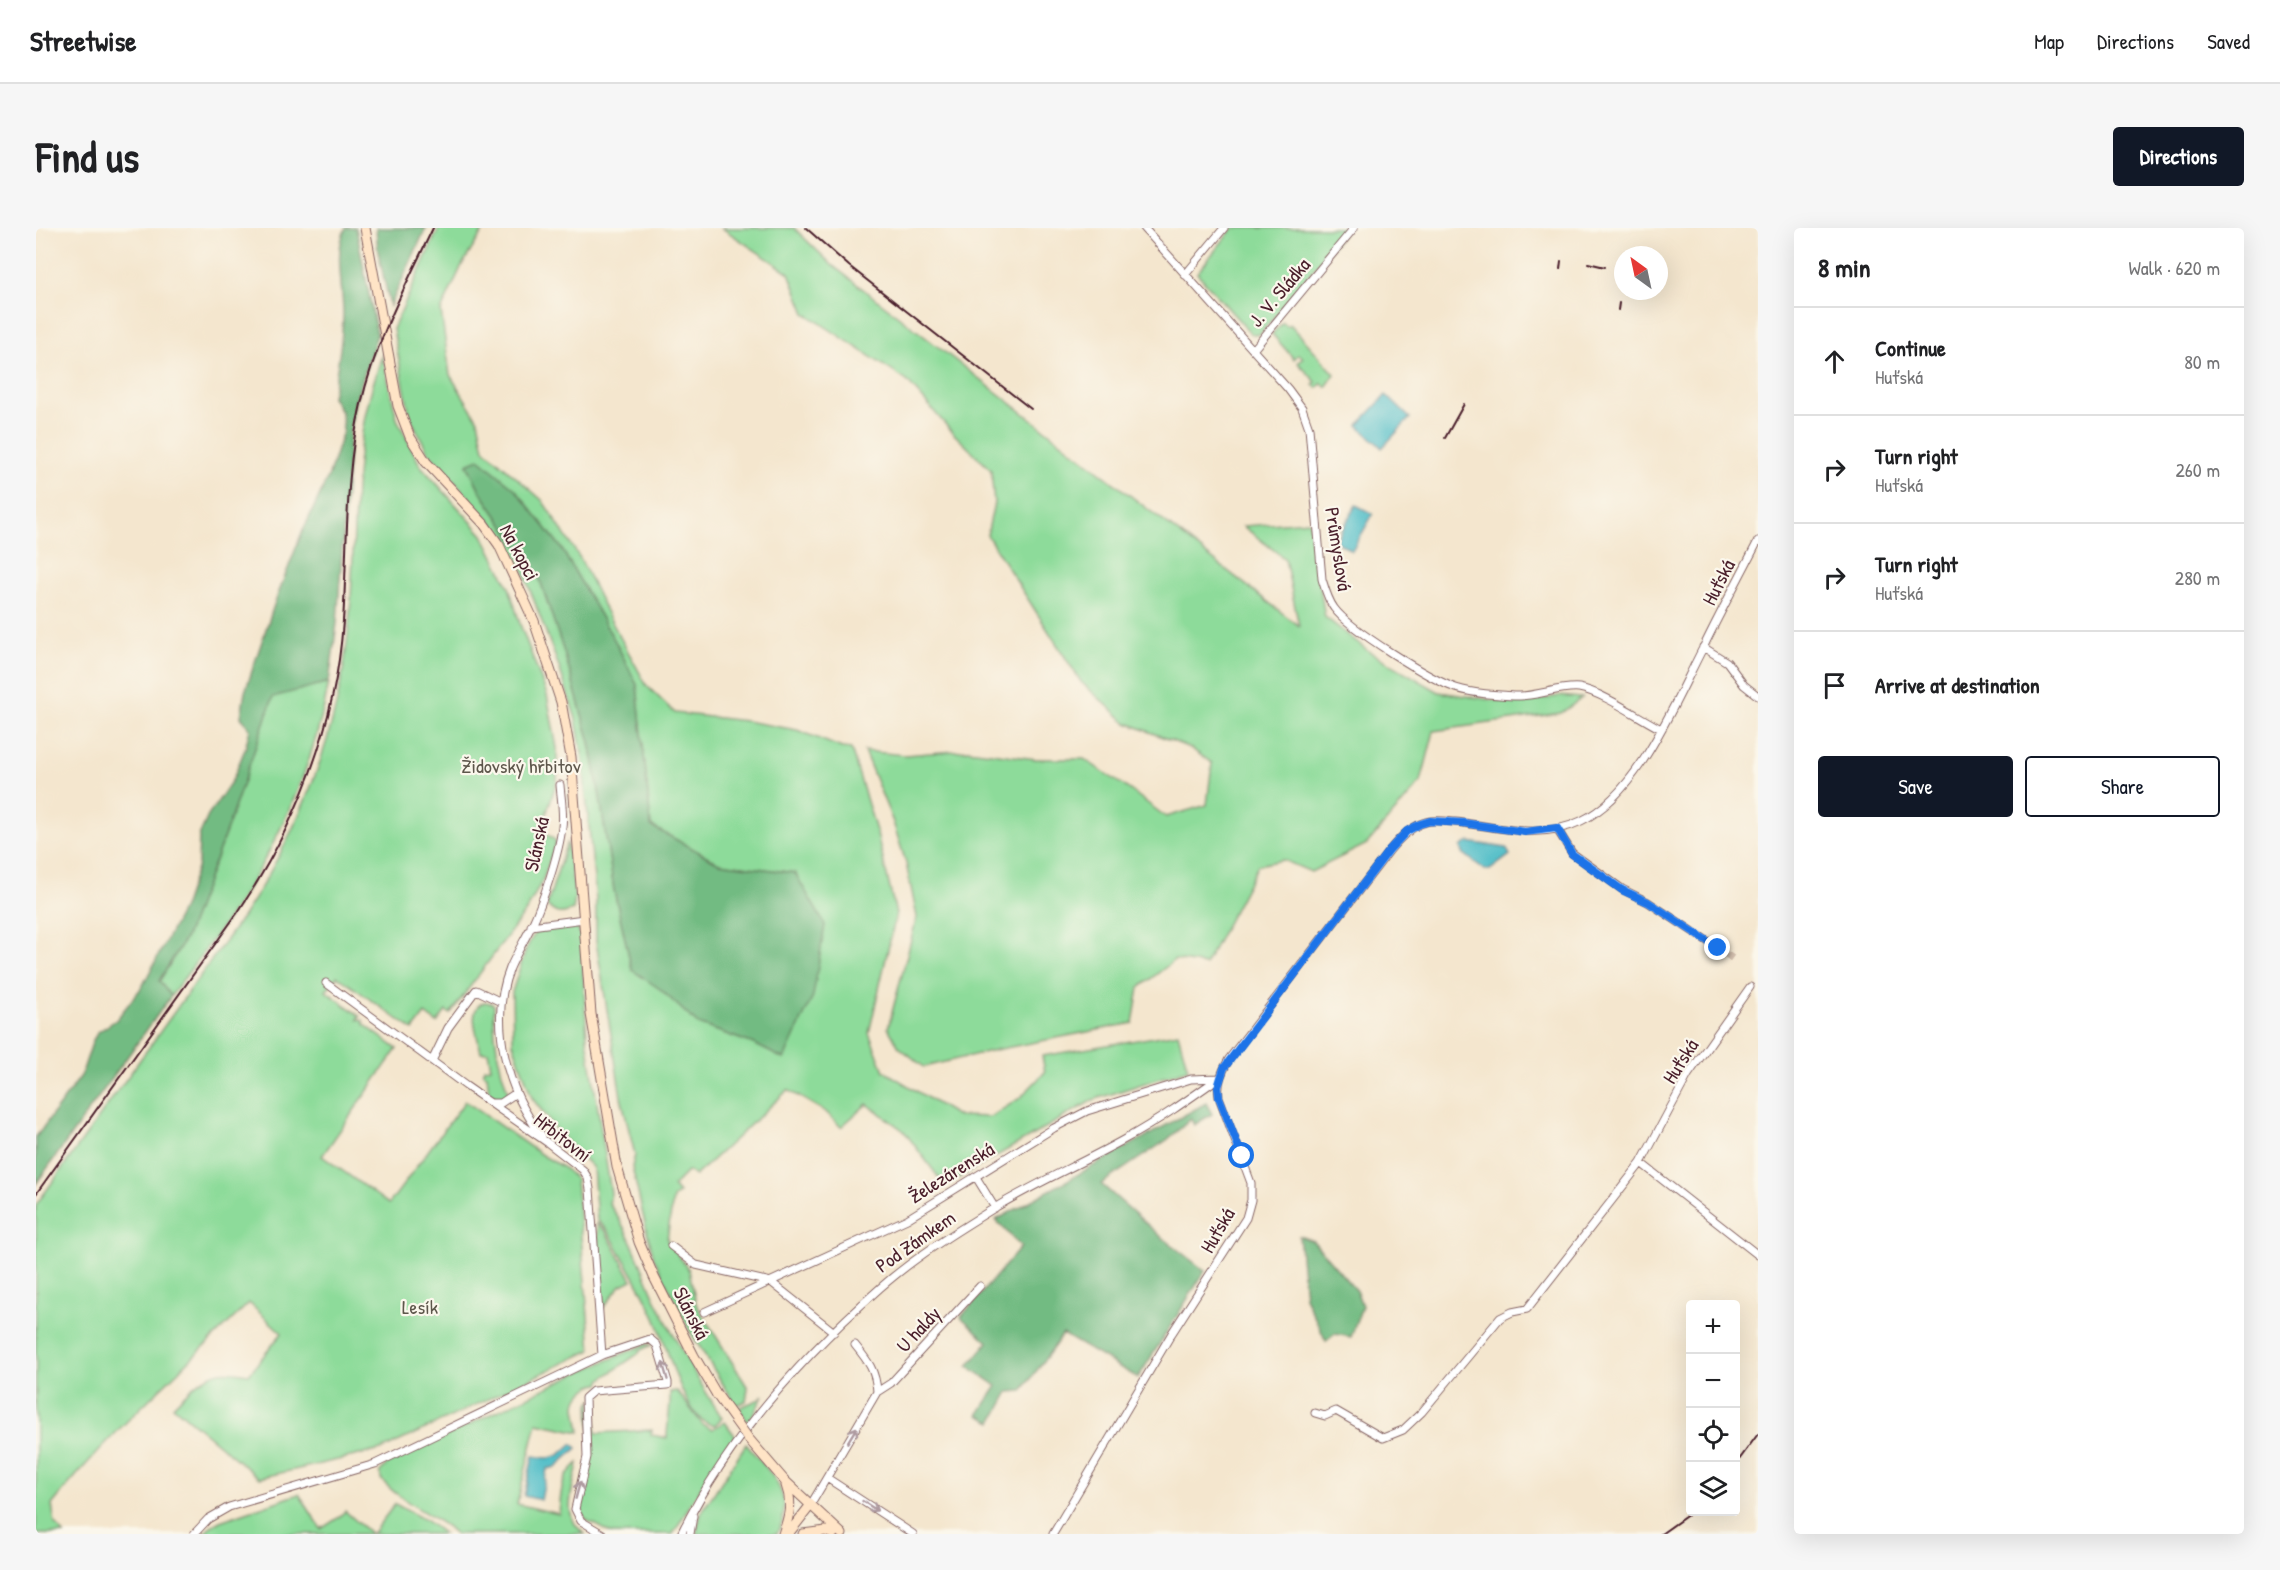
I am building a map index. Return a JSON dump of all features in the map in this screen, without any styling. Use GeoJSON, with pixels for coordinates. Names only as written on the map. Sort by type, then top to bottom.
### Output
{"type":"FeatureCollection","features":[{"type":"Feature","properties":{"kind":"main road","name":"Na kopci"},"geometry":{"type":"LineString","coordinates":[[365,228],[398,406],[410,437],[426,462],[484,524],[499,545],[534,621],[561,702],[571,757],[584,919]]}},
{"type":"Feature","properties":{"kind":"main road","name":"Slánská"},"geometry":{"type":"LineString","coordinates":[[584,919],[591,1014],[622,1185],[639,1242],[694,1356],[717,1395],[748,1438],[784,1480],[842,1534]]}},
{"type":"Feature","properties":{"kind":"main road"},"geometry":{"type":"LineString","coordinates":[[784,1480],[790,1497],[786,1534]]}},
{"type":"Feature","properties":{"kind":"main road"},"geometry":{"type":"LineString","coordinates":[[786,1534],[810,1506]]}},
{"type":"Feature","properties":{"kind":"main road"},"geometry":{"type":"LineString","coordinates":[[803,1534],[826,1531],[833,1534]]}},
{"type":"Feature","properties":{"kind":"street","name":"Průmyslová"},"geometry":{"type":"LineString","coordinates":[[1144,228],[1292,394],[1306,417],[1322,579],[1330,603],[1343,618],[1419,670],[1454,688],[1477,693],[1521,696],[1541,695],[1567,688],[1580,689],[1599,696],[1660,729]]}},
{"type":"Feature","properties":{"kind":"street"},"geometry":{"type":"LineString","coordinates":[[1185,275],[1224,228]]}},
{"type":"Feature","properties":{"kind":"street","name":"J. V. Sládka"},"geometry":{"type":"LineString","coordinates":[[1253,350],[1354,228]]}},
{"type":"Feature","properties":{"kind":"street","name":"Huťská"},"geometry":{"type":"LineString","coordinates":[[1053,1534],[1172,1334],[1246,1218],[1251,1200],[1251,1183],[1219,1097],[1220,1077],[1229,1059],[1389,850],[1407,831],[1420,824],[1440,821],[1525,832],[1557,828],[1580,822],[1612,801],[1648,751],[1672,710],[1758,541]]}},
{"type":"Feature","properties":{"kind":"street"},"geometry":{"type":"LineString","coordinates":[[1703,647],[1727,662],[1744,685],[1758,696]]}},
{"type":"Feature","properties":{"kind":"street","name":"Slánská"},"geometry":{"type":"LineString","coordinates":[[548,1143],[531,1122],[516,1093],[503,1050],[501,1002],[509,970],[531,926],[555,860],[563,824],[560,785]]}},
{"type":"Feature","properties":{"kind":"street"},"geometry":{"type":"LineString","coordinates":[[1557,828],[1572,854],[1622,890],[1648,902],[1718,948]]}},
{"type":"Feature","properties":{"kind":"street"},"geometry":{"type":"LineString","coordinates":[[531,926],[584,919]]}},
{"type":"Feature","properties":{"kind":"street","name":"Hřbitovní"},"geometry":{"type":"LineString","coordinates":[[326,983],[583,1170],[589,1182],[602,1355]]}},
{"type":"Feature","properties":{"kind":"street","name":"Huťská"},"geometry":{"type":"LineString","coordinates":[[1315,1413],[1325,1416],[1336,1411],[1383,1438],[1403,1430],[1422,1412],[1500,1318],[1512,1312],[1527,1309],[1641,1163],[1688,1075],[1750,987]]}},
{"type":"Feature","properties":{"kind":"street"},"geometry":{"type":"LineString","coordinates":[[432,1061],[448,1028],[476,990],[501,1002]]}},
{"type":"Feature","properties":{"kind":"street","name":"Železárenská"},"geometry":{"type":"LineString","coordinates":[[704,1312],[907,1219],[1054,1128],[1087,1111],[1191,1080],[1220,1077]]}},
{"type":"Feature","properties":{"kind":"street","name":"Pod Zámkem"},"geometry":{"type":"LineString","coordinates":[[681,1534],[719,1469],[765,1408],[834,1332],[882,1287],[923,1255],[995,1208],[1031,1187],[1126,1139],[1220,1077]]}},
{"type":"Feature","properties":{"kind":"street"},"geometry":{"type":"LineString","coordinates":[[491,1103],[501,1103],[516,1093]]}},
{"type":"Feature","properties":{"kind":"street"},"geometry":{"type":"LineString","coordinates":[[1641,1163],[1758,1255]]}},
{"type":"Feature","properties":{"kind":"street"},"geometry":{"type":"LineString","coordinates":[[976,1177],[995,1208]]}},
{"type":"Feature","properties":{"kind":"street","name":"Slánská"},"geometry":{"type":"LineString","coordinates":[[671,1246],[696,1264],[771,1282],[834,1332]]}},
{"type":"Feature","properties":{"kind":"street","name":"U haldy"},"geometry":{"type":"LineString","coordinates":[[877,1392],[891,1383],[980,1286]]}},
{"type":"Feature","properties":{"kind":"street"},"geometry":{"type":"LineString","coordinates":[[194,1534],[208,1520],[229,1507],[375,1464],[602,1355],[648,1338],[655,1341],[659,1349],[669,1382],[666,1386],[593,1391],[585,1398],[587,1456],[574,1509],[584,1524],[603,1534]]}},
{"type":"Feature","properties":{"kind":"street"},"geometry":{"type":"LineString","coordinates":[[810,1506],[877,1392],[872,1364],[855,1345]]}},
{"type":"Feature","properties":{"kind":"street"},"geometry":{"type":"LineString","coordinates":[[827,1478],[913,1534]]}},
{"type":"Feature","properties":{"kind":"street","name":"Pod Zámkem"},"geometry":{"type":"LineString","coordinates":[[690,1534],[694,1509]]}},
{"type":"Feature","properties":{"kind":"green space"},"geometry":{"type":"Polygon","coordinates":[[[346,228],[356,228],[377,335],[355,402],[350,431],[337,623],[329,682],[273,697],[186,937],[159,981],[171,996],[36,1184],[36,1137],[81,1076],[98,1032],[116,1020],[142,987],[183,908],[198,865],[199,836],[208,816],[233,779],[245,749],[250,729],[241,717],[245,692],[275,602],[301,535],[329,475],[343,431],[342,413],[332,397],[342,327],[340,248],[346,228]]]}},
{"type":"Feature","properties":{"kind":"green space"},"geometry":{"type":"Polygon","coordinates":[[[376,228],[426,228],[390,306],[378,252],[376,228]]]}},
{"type":"Feature","properties":{"kind":"green space"},"geometry":{"type":"Polygon","coordinates":[[[439,228],[485,228],[462,265],[441,311],[450,375],[478,420],[484,449],[542,500],[580,558],[647,686],[675,713],[746,721],[797,730],[842,748],[851,749],[877,834],[896,914],[869,1033],[884,1071],[957,1116],[991,1117],[1020,1098],[1045,1072],[1042,1056],[1178,1033],[1188,1069],[1093,1100],[945,1186],[904,1131],[867,1104],[841,1127],[826,1112],[788,1090],[695,1176],[688,1171],[673,1186],[679,1193],[673,1198],[667,1240],[689,1270],[696,1304],[748,1388],[746,1401],[736,1405],[689,1330],[654,1258],[647,1232],[632,1167],[635,1155],[621,1097],[596,941],[596,900],[582,754],[576,719],[520,563],[501,533],[428,452],[410,417],[393,329],[439,228]],[[479,459],[467,465],[482,494],[539,577],[564,652],[590,742],[614,890],[632,969],[660,989],[698,1024],[754,1044],[784,1059],[795,873],[719,863],[651,826],[637,685],[615,641],[560,546],[515,489],[479,459]]]}},
{"type":"Feature","properties":{"kind":"green space"},"geometry":{"type":"Polygon","coordinates":[[[722,228],[794,228],[832,265],[1299,626],[1285,559],[1243,526],[1309,521],[1325,617],[1370,652],[1439,692],[1499,701],[1529,702],[1559,696],[1582,698],[1561,713],[1434,731],[1421,782],[1367,844],[1311,872],[1283,860],[1258,865],[1205,965],[1175,960],[1139,988],[1133,1023],[995,1050],[924,1067],[899,1047],[888,1028],[917,917],[906,863],[893,822],[864,751],[905,755],[968,750],[1036,759],[1084,759],[1166,817],[1207,805],[1212,763],[1190,748],[1127,723],[1081,682],[987,535],[994,503],[991,470],[954,434],[907,381],[805,313],[789,273],[722,228]]]}},
{"type":"Feature","properties":{"kind":"green space"},"geometry":{"type":"Polygon","coordinates":[[[1233,228],[1348,228],[1260,334],[1256,335],[1251,334],[1197,273],[1233,228]]]}},
{"type":"Feature","properties":{"kind":"green space"},"geometry":{"type":"Polygon","coordinates":[[[1283,322],[1287,326],[1290,324],[1335,374],[1326,387],[1322,383],[1317,388],[1313,385],[1316,382],[1298,363],[1303,358],[1299,354],[1294,359],[1272,334],[1283,322]]]}},
{"type":"Feature","properties":{"kind":"green space"},"geometry":{"type":"Polygon","coordinates":[[[382,355],[397,419],[420,465],[483,535],[509,587],[520,624],[547,695],[557,748],[557,781],[541,830],[556,841],[544,877],[528,908],[450,1014],[446,1011],[437,1023],[425,1014],[413,1030],[337,976],[326,991],[360,1016],[358,1019],[363,1020],[365,1025],[397,1049],[322,1156],[389,1204],[465,1101],[564,1168],[576,1179],[591,1350],[381,1450],[259,1478],[173,1406],[194,1386],[213,1374],[227,1371],[249,1374],[282,1333],[249,1303],[122,1426],[52,1505],[55,1524],[64,1534],[36,1534],[36,1205],[243,916],[283,848],[315,776],[337,702],[344,663],[351,600],[359,458],[366,414],[382,355]]]}},
{"type":"Feature","properties":{"kind":"green space"},"geometry":{"type":"Polygon","coordinates":[[[479,459],[515,489],[560,546],[615,641],[637,685],[651,826],[719,863],[795,873],[825,925],[813,996],[784,1059],[754,1044],[698,1024],[660,989],[632,970],[614,890],[590,742],[564,652],[539,577],[482,494],[467,464],[479,459]]]}},
{"type":"Feature","properties":{"kind":"green space"},"geometry":{"type":"Polygon","coordinates":[[[329,682],[318,731],[302,779],[282,826],[238,903],[171,996],[159,982],[186,937],[228,826],[273,696],[329,682]]]}},
{"type":"Feature","properties":{"kind":"green space"},"geometry":{"type":"Polygon","coordinates":[[[567,842],[575,898],[573,910],[558,913],[547,905],[567,842]]]}},
{"type":"Feature","properties":{"kind":"green space"},"geometry":{"type":"Polygon","coordinates":[[[576,925],[581,936],[587,1039],[611,1193],[609,1204],[629,1237],[654,1296],[678,1343],[722,1418],[715,1425],[705,1422],[695,1413],[687,1399],[672,1366],[658,1325],[635,1277],[608,1231],[597,1220],[593,1168],[557,1131],[532,1098],[513,1043],[512,992],[526,949],[537,929],[576,925]]]}},
{"type":"Feature","properties":{"kind":"green space"},"geometry":{"type":"Polygon","coordinates":[[[484,1002],[494,1005],[497,1049],[508,1092],[508,1095],[500,1099],[489,1094],[487,1075],[483,1074],[484,1068],[491,1067],[488,1052],[481,1052],[474,1017],[479,1006],[484,1002]]]}},
{"type":"Feature","properties":{"kind":"green space"},"geometry":{"type":"Polygon","coordinates":[[[1206,1103],[1212,1114],[1194,1125],[1191,1119],[1167,1140],[1101,1184],[1205,1271],[1138,1378],[1063,1334],[1022,1391],[1009,1392],[992,1422],[978,1415],[997,1386],[968,1366],[988,1342],[961,1317],[1021,1247],[996,1220],[1206,1103]]]}},
{"type":"Feature","properties":{"kind":"green space"},"geometry":{"type":"Polygon","coordinates":[[[597,1223],[606,1232],[632,1280],[620,1286],[603,1308],[597,1223]]]}},
{"type":"Feature","properties":{"kind":"green space"},"geometry":{"type":"Polygon","coordinates":[[[1299,1236],[1313,1241],[1357,1292],[1362,1306],[1351,1337],[1335,1334],[1326,1341],[1305,1297],[1299,1236]]]}},
{"type":"Feature","properties":{"kind":"green space"},"geometry":{"type":"Polygon","coordinates":[[[646,1344],[651,1345],[639,1351],[602,1379],[600,1384],[584,1391],[578,1398],[576,1407],[580,1432],[537,1423],[517,1504],[559,1514],[561,1492],[565,1480],[578,1463],[570,1510],[577,1527],[585,1534],[456,1534],[407,1502],[381,1479],[380,1472],[387,1464],[575,1374],[646,1344]]]}},
{"type":"Feature","properties":{"kind":"green space"},"geometry":{"type":"Polygon","coordinates":[[[677,1391],[703,1425],[712,1429],[725,1422],[736,1437],[703,1484],[673,1534],[612,1534],[588,1521],[582,1515],[579,1507],[580,1494],[591,1454],[589,1404],[592,1400],[591,1414],[595,1414],[596,1433],[652,1430],[651,1435],[667,1438],[670,1392],[677,1391]]]}},
{"type":"Feature","properties":{"kind":"green space"},"geometry":{"type":"Polygon","coordinates":[[[763,1395],[748,1422],[738,1408],[760,1399],[763,1395]]]}},
{"type":"Feature","properties":{"kind":"green space"},"geometry":{"type":"Polygon","coordinates":[[[746,1444],[771,1474],[782,1496],[783,1520],[777,1534],[696,1534],[701,1513],[746,1444]]]}},
{"type":"Feature","properties":{"kind":"green space"},"geometry":{"type":"Polygon","coordinates":[[[299,1494],[321,1529],[345,1511],[371,1534],[204,1534],[220,1521],[299,1494]]]}},
{"type":"Feature","properties":{"kind":"green space"},"geometry":{"type":"Polygon","coordinates":[[[395,1504],[425,1520],[444,1534],[372,1534],[395,1504]]]}},
{"type":"Feature","properties":{"kind":"water"},"geometry":{"type":"Polygon","coordinates":[[[1386,395],[1410,418],[1382,448],[1358,425],[1386,395]]]}},
{"type":"Feature","properties":{"kind":"water"},"geometry":{"type":"Polygon","coordinates":[[[1356,505],[1373,514],[1352,551],[1336,541],[1356,505]]]}},
{"type":"Feature","properties":{"kind":"water"},"geometry":{"type":"Polygon","coordinates":[[[1468,842],[1506,848],[1510,855],[1490,870],[1485,870],[1463,853],[1461,847],[1468,842]]]}},
{"type":"Feature","properties":{"kind":"water"},"geometry":{"type":"Polygon","coordinates":[[[572,1444],[577,1448],[556,1467],[547,1469],[541,1500],[524,1496],[533,1456],[554,1457],[572,1444]]]}},
{"type":"Feature","properties":{"kind":"tunnel"},"geometry":{"type":"LineString","coordinates":[[1718,948],[1733,959]]}},
{"type":"Feature","properties":{"kind":"railway"},"geometry":{"type":"LineString","coordinates":[[36,1194],[238,912],[278,845],[310,774],[332,699],[339,660],[349,485],[361,404],[374,358],[433,228]]}},
{"type":"Feature","properties":{"kind":"railway"},"geometry":{"type":"LineString","coordinates":[[806,228],[849,266],[1031,409]]}},
{"type":"Feature","properties":{"kind":"railway"},"geometry":{"type":"LineString","coordinates":[[1560,269],[1561,261]]}},
{"type":"Feature","properties":{"kind":"railway"},"geometry":{"type":"LineString","coordinates":[[1588,263],[1605,267]]}},
{"type":"Feature","properties":{"kind":"railway"},"geometry":{"type":"LineString","coordinates":[[1618,310],[1619,303]]}},
{"type":"Feature","properties":{"kind":"railway"},"geometry":{"type":"LineString","coordinates":[[1445,438],[1464,404]]}},
{"type":"Feature","properties":{"kind":"railway"},"geometry":{"type":"LineString","coordinates":[[1737,1462],[1758,1434]]}},
{"type":"Feature","properties":{"kind":"railway"},"geometry":{"type":"LineString","coordinates":[[1661,1534],[1686,1516]]}},
{"type":"Feature","properties":{"kind":"route"},"geometry":{"type":"LineString","coordinates":[[1242,1156],[1219,1097],[1218,1087],[1224,1068],[1389,850],[1407,831],[1420,824],[1440,821],[1525,832],[1557,828],[1572,854],[1622,890],[1648,902],[1718,948]]}},
{"type":"Feature","properties":{"kind":"park label","name":"Židovský hřbitov"},"geometry":{"type":"Point","coordinates":[521,765]}},
{"type":"Feature","properties":{"kind":"park label","name":"Lesík"},"geometry":{"type":"Point","coordinates":[420,1306]}}]}
